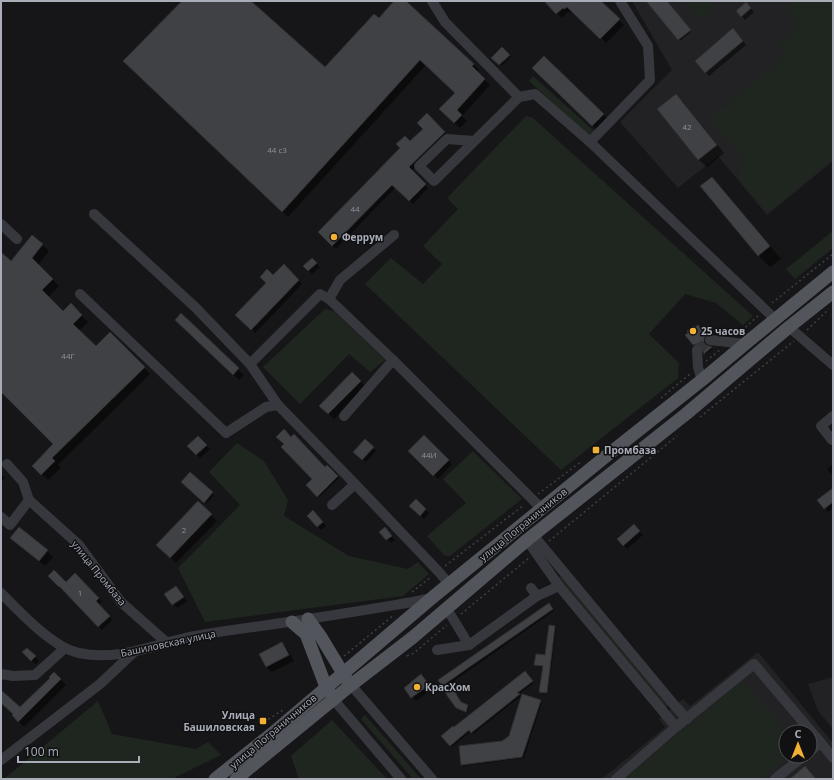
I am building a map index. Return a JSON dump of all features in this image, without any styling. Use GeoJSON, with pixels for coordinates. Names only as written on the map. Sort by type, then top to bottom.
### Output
{"type":"FeatureCollection","features":[{"type":"Feature","properties":{"kind":"main road","name":"улица Пограничников"},"geometry":{"type":"LineString","coordinates":[[215,779],[274,732],[433,597],[620,446],[660,407],[702,380],[833,272]]}},
{"type":"Feature","properties":{"kind":"main road","name":"улица Пограничников"},"geometry":{"type":"LineString","coordinates":[[236,779],[395,651],[530,538],[634,454],[675,430],[789,327],[833,292]]}},
{"type":"Feature","properties":{"kind":"main road"},"geometry":{"type":"LineString","coordinates":[[660,407],[660,423],[675,430]]}},
{"type":"Feature","properties":{"kind":"main road"},"geometry":{"type":"LineString","coordinates":[[620,446],[628,443],[636,444],[637,448],[634,454]]}},
{"type":"Feature","properties":{"kind":"main road"},"geometry":{"type":"LineString","coordinates":[[308,619],[351,685]]}},
{"type":"Feature","properties":{"kind":"main road"},"geometry":{"type":"LineString","coordinates":[[292,622],[306,634],[326,687],[334,700]]}},
{"type":"Feature","properties":{"kind":"street"},"geometry":{"type":"LineString","coordinates":[[432,1],[445,22],[519,97]]}},
{"type":"Feature","properties":{"kind":"street"},"geometry":{"type":"LineString","coordinates":[[590,142],[650,80],[648,46],[620,1]]}},
{"type":"Feature","properties":{"kind":"street"},"geometry":{"type":"LineString","coordinates":[[474,141],[447,139],[419,166],[434,181],[519,97],[535,94],[590,142],[775,319]]}},
{"type":"Feature","properties":{"kind":"street"},"geometry":{"type":"LineString","coordinates":[[94,214],[195,306],[250,364],[278,405],[449,584]]}},
{"type":"Feature","properties":{"kind":"street"},"geometry":{"type":"LineString","coordinates":[[1,224],[17,239]]}},
{"type":"Feature","properties":{"kind":"street"},"geometry":{"type":"LineString","coordinates":[[329,299],[340,280],[394,235]]}},
{"type":"Feature","properties":{"kind":"street"},"geometry":{"type":"LineString","coordinates":[[80,294],[226,433],[266,407],[278,405]]}},
{"type":"Feature","properties":{"kind":"street"},"geometry":{"type":"LineString","coordinates":[[250,364],[320,294],[329,299],[393,360],[542,509]]}},
{"type":"Feature","properties":{"kind":"street"},"geometry":{"type":"LineString","coordinates":[[789,327],[833,365]]}},
{"type":"Feature","properties":{"kind":"street"},"geometry":{"type":"LineString","coordinates":[[710,340],[744,344]]}},
{"type":"Feature","properties":{"kind":"street"},"geometry":{"type":"LineString","coordinates":[[697,350],[698,367],[702,380]]}},
{"type":"Feature","properties":{"kind":"street"},"geometry":{"type":"LineString","coordinates":[[344,416],[393,360]]}},
{"type":"Feature","properties":{"kind":"street"},"geometry":{"type":"LineString","coordinates":[[832,440],[821,426],[833,416]]}},
{"type":"Feature","properties":{"kind":"street","name":"улица Промбаза"},"geometry":{"type":"LineString","coordinates":[[7,464],[23,482],[29,500],[79,545],[121,602],[166,642]]}},
{"type":"Feature","properties":{"kind":"street"},"geometry":{"type":"LineString","coordinates":[[332,505],[355,484]]}},
{"type":"Feature","properties":{"kind":"street"},"geometry":{"type":"LineString","coordinates":[[1,517],[10,525],[29,500]]}},
{"type":"Feature","properties":{"kind":"street"},"geometry":{"type":"LineString","coordinates":[[530,538],[687,718]]}},
{"type":"Feature","properties":{"kind":"street"},"geometry":{"type":"LineString","coordinates":[[539,549],[559,586],[676,727]]}},
{"type":"Feature","properties":{"kind":"street"},"geometry":{"type":"LineString","coordinates":[[437,650],[469,645],[534,592],[559,586]]}},
{"type":"Feature","properties":{"kind":"street","name":"Башиловская улица"},"geometry":{"type":"LineString","coordinates":[[1,593],[39,630],[65,648],[79,653],[104,656],[134,652],[166,642],[196,636],[292,622],[413,602],[433,597]]}},
{"type":"Feature","properties":{"kind":"street"},"geometry":{"type":"LineString","coordinates":[[446,608],[469,645]]}},
{"type":"Feature","properties":{"kind":"street"},"geometry":{"type":"LineString","coordinates":[[1,674],[13,676],[35,675],[65,648]]}},
{"type":"Feature","properties":{"kind":"street"},"geometry":{"type":"LineString","coordinates":[[1,760],[100,684],[134,652]]}},
{"type":"Feature","properties":{"kind":"street"},"geometry":{"type":"LineString","coordinates":[[616,779],[676,727],[754,664],[833,758]]}},
{"type":"Feature","properties":{"kind":"street"},"geometry":{"type":"LineString","coordinates":[[351,685],[432,779]]}},
{"type":"Feature","properties":{"kind":"street"},"geometry":{"type":"LineString","coordinates":[[334,700],[401,779]]}},
{"type":"Feature","properties":{"kind":"street"},"geometry":{"type":"LineString","coordinates":[[775,779],[794,764]]}},
{"type":"Feature","properties":{"kind":"path"},"geometry":{"type":"LineString","coordinates":[[660,407],[698,367],[730,342],[764,310],[833,254]]}},
{"type":"Feature","properties":{"kind":"path"},"geometry":{"type":"LineString","coordinates":[[696,420],[801,336],[833,306]]}},
{"type":"Feature","properties":{"kind":"path"},"geometry":{"type":"LineString","coordinates":[[407,656],[414,653],[539,549],[675,430]]}},
{"type":"Feature","properties":{"kind":"path"},"geometry":{"type":"LineString","coordinates":[[409,595],[438,571],[584,460]]}},
{"type":"Feature","properties":{"kind":"shaded area"},"geometry":{"type":"Polygon","coordinates":[[[632,1],[833,1],[833,161],[767,215],[718,156],[678,188],[620,122],[672,70],[632,1]]]}},
{"type":"Feature","properties":{"kind":"shaded area"},"geometry":{"type":"Polygon","coordinates":[[[684,1],[719,1],[699,19],[684,1]]]}},
{"type":"Feature","properties":{"kind":"shaded area"},"geometry":{"type":"Polygon","coordinates":[[[788,1],[833,1],[833,159],[767,213],[739,179],[743,158],[709,119],[787,55],[779,45],[799,24],[787,6],[788,1]]]}},
{"type":"Feature","properties":{"kind":"shaded area"},"geometry":{"type":"Polygon","coordinates":[[[533,76],[594,131],[589,136],[529,81],[533,76]]]}},
{"type":"Feature","properties":{"kind":"shaded area"},"geometry":{"type":"Polygon","coordinates":[[[526,116],[533,118],[753,316],[743,325],[716,303],[685,294],[649,334],[679,363],[678,378],[561,470],[365,284],[391,258],[423,284],[442,264],[423,246],[458,209],[447,198],[526,116]]]}},
{"type":"Feature","properties":{"kind":"shaded area"},"geometry":{"type":"Polygon","coordinates":[[[833,231],[833,248],[795,279],[786,269],[833,231]]]}},
{"type":"Feature","properties":{"kind":"shaded area"},"geometry":{"type":"Polygon","coordinates":[[[325,309],[334,311],[385,360],[370,372],[349,354],[300,404],[263,367],[325,309]]]}},
{"type":"Feature","properties":{"kind":"shaded area"},"geometry":{"type":"Polygon","coordinates":[[[237,443],[264,461],[288,500],[284,516],[349,556],[408,569],[418,562],[429,574],[403,596],[205,622],[178,568],[240,505],[209,472],[237,443]]]}},
{"type":"Feature","properties":{"kind":"shaded area"},"geometry":{"type":"Polygon","coordinates":[[[473,451],[522,499],[450,556],[445,556],[427,536],[466,503],[443,479],[473,451]]]}},
{"type":"Feature","properties":{"kind":"shaded area"},"geometry":{"type":"Polygon","coordinates":[[[561,576],[669,705],[665,708],[559,578],[561,576]]]}},
{"type":"Feature","properties":{"kind":"shaded area"},"geometry":{"type":"Polygon","coordinates":[[[758,652],[817,724],[778,724],[778,764],[818,764],[818,725],[833,743],[833,779],[602,779],[665,727],[659,719],[683,699],[690,706],[758,652]]]}},
{"type":"Feature","properties":{"kind":"shaded area"},"geometry":{"type":"Polygon","coordinates":[[[833,677],[833,729],[818,711],[808,684],[833,677]]]}},
{"type":"Feature","properties":{"kind":"shaded area"},"geometry":{"type":"Polygon","coordinates":[[[743,680],[780,724],[778,724],[778,764],[760,779],[624,779],[743,680]]]}},
{"type":"Feature","properties":{"kind":"shaded area"},"geometry":{"type":"Polygon","coordinates":[[[98,701],[112,734],[196,749],[208,742],[221,755],[172,779],[4,779],[98,701]]]}},
{"type":"Feature","properties":{"kind":"shaded area"},"geometry":{"type":"Polygon","coordinates":[[[365,715],[421,779],[413,779],[361,719],[365,715]]]}},
{"type":"Feature","properties":{"kind":"shaded area"},"geometry":{"type":"Polygon","coordinates":[[[332,720],[387,779],[299,779],[291,756],[332,720]]]}},
{"type":"Feature","properties":{"kind":"building"},"geometry":{"type":"Polygon","coordinates":[[[182,1],[251,1],[325,67],[374,14],[379,18],[394,1],[406,1],[474,64],[472,66],[485,79],[457,110],[462,115],[454,123],[439,109],[455,93],[420,60],[282,212],[123,61],[182,1]]]}},
{"type":"Feature","properties":{"kind":"building"},"geometry":{"type":"Polygon","coordinates":[[[544,1],[601,1],[620,19],[600,39],[567,7],[564,9],[563,8],[556,14],[544,1]]]}},
{"type":"Feature","properties":{"kind":"building"},"geometry":{"type":"Polygon","coordinates":[[[646,1],[667,1],[691,30],[678,40],[646,1]]]}},
{"type":"Feature","properties":{"kind":"building"},"geometry":{"type":"Polygon","coordinates":[[[746,2],[751,8],[741,17],[736,11],[746,2]]]}},
{"type":"Feature","properties":{"kind":"building"},"geometry":{"type":"Polygon","coordinates":[[[733,28],[743,41],[705,73],[695,61],[733,28]]]}},
{"type":"Feature","properties":{"kind":"building"},"geometry":{"type":"Polygon","coordinates":[[[502,47],[510,55],[499,65],[491,58],[502,47]]]}},
{"type":"Feature","properties":{"kind":"building"},"geometry":{"type":"Polygon","coordinates":[[[544,56],[604,114],[592,126],[532,68],[544,56]]]}},
{"type":"Feature","properties":{"kind":"building"},"geometry":{"type":"Polygon","coordinates":[[[676,94],[717,145],[698,160],[657,109],[676,94]]]}},
{"type":"Feature","properties":{"kind":"building"},"geometry":{"type":"Polygon","coordinates":[[[427,113],[445,132],[409,167],[426,184],[409,201],[392,185],[332,246],[318,232],[400,148],[396,144],[405,136],[410,141],[423,129],[417,123],[427,113]]]}},
{"type":"Feature","properties":{"kind":"building"},"geometry":{"type":"Polygon","coordinates":[[[712,177],[770,246],[758,256],[700,186],[712,177]]]}},
{"type":"Feature","properties":{"kind":"building"},"geometry":{"type":"Polygon","coordinates":[[[32,235],[43,244],[32,258],[53,279],[42,290],[63,311],[71,303],[82,315],[73,324],[96,346],[110,332],[145,367],[52,458],[55,461],[41,475],[32,466],[53,444],[1,392],[1,252],[11,261],[32,235]]]}},
{"type":"Feature","properties":{"kind":"building"},"geometry":{"type":"Polygon","coordinates":[[[312,258],[317,263],[308,271],[303,266],[312,258]]]}},
{"type":"Feature","properties":{"kind":"building"},"geometry":{"type":"Polygon","coordinates":[[[284,264],[299,280],[251,330],[235,315],[266,283],[260,277],[267,269],[273,275],[284,264]]]}},
{"type":"Feature","properties":{"kind":"building"},"geometry":{"type":"Polygon","coordinates":[[[181,313],[239,368],[233,375],[175,320],[181,313]]]}},
{"type":"Feature","properties":{"kind":"building"},"geometry":{"type":"Polygon","coordinates":[[[698,325],[706,335],[704,343],[712,347],[704,354],[702,346],[697,344],[693,345],[685,335],[688,333],[687,331],[698,325]]]}},
{"type":"Feature","properties":{"kind":"building"},"geometry":{"type":"Polygon","coordinates":[[[352,372],[361,381],[328,414],[319,406],[352,372]]]}},
{"type":"Feature","properties":{"kind":"building"},"geometry":{"type":"Polygon","coordinates":[[[284,429],[291,437],[294,434],[325,467],[327,465],[338,476],[317,497],[306,485],[312,479],[281,447],[284,444],[276,437],[284,429]]]}},
{"type":"Feature","properties":{"kind":"building"},"geometry":{"type":"Polygon","coordinates":[[[424,435],[449,460],[433,476],[408,451],[424,435]]]}},
{"type":"Feature","properties":{"kind":"building"},"geometry":{"type":"Polygon","coordinates":[[[198,436],[207,445],[196,455],[187,446],[198,436]]]}},
{"type":"Feature","properties":{"kind":"building"},"geometry":{"type":"Polygon","coordinates":[[[365,439],[374,447],[362,460],[353,452],[365,439]]]}},
{"type":"Feature","properties":{"kind":"building"},"geometry":{"type":"Polygon","coordinates":[[[190,472],[213,492],[204,503],[181,482],[190,472]]]}},
{"type":"Feature","properties":{"kind":"building"},"geometry":{"type":"Polygon","coordinates":[[[833,488],[833,502],[824,509],[817,500],[833,488]]]}},
{"type":"Feature","properties":{"kind":"building"},"geometry":{"type":"Polygon","coordinates":[[[416,499],[426,509],[420,516],[409,506],[416,499]]]}},
{"type":"Feature","properties":{"kind":"building"},"geometry":{"type":"Polygon","coordinates":[[[198,501],[212,514],[170,558],[156,545],[198,501]]]}},
{"type":"Feature","properties":{"kind":"building"},"geometry":{"type":"Polygon","coordinates":[[[313,510],[323,522],[317,527],[307,516],[313,510]]]}},
{"type":"Feature","properties":{"kind":"building"},"geometry":{"type":"Polygon","coordinates":[[[634,524],[640,531],[623,546],[617,539],[634,524]]]}},
{"type":"Feature","properties":{"kind":"building"},"geometry":{"type":"Polygon","coordinates":[[[19,527],[48,550],[39,561],[10,538],[19,527]]]}},
{"type":"Feature","properties":{"kind":"building"},"geometry":{"type":"Polygon","coordinates":[[[385,527],[392,536],[386,540],[379,532],[385,527]]]}},
{"type":"Feature","properties":{"kind":"building"},"geometry":{"type":"Polygon","coordinates":[[[54,570],[66,582],[75,573],[99,598],[96,601],[110,616],[98,627],[48,576],[54,570]]]}},
{"type":"Feature","properties":{"kind":"building"},"geometry":{"type":"Polygon","coordinates":[[[176,586],[184,597],[172,605],[164,594],[176,586]]]}},
{"type":"Feature","properties":{"kind":"building"},"geometry":{"type":"Polygon","coordinates":[[[549,603],[553,609],[442,686],[438,680],[549,603]]]}},
{"type":"Feature","properties":{"kind":"building"},"geometry":{"type":"Polygon","coordinates":[[[549,625],[555,626],[547,693],[539,692],[543,666],[534,665],[536,654],[545,655],[549,625]]]}},
{"type":"Feature","properties":{"kind":"building"},"geometry":{"type":"Polygon","coordinates":[[[282,642],[289,655],[266,667],[259,654],[282,642]]]}},
{"type":"Feature","properties":{"kind":"building"},"geometry":{"type":"Polygon","coordinates":[[[27,648],[36,656],[31,661],[22,652],[27,648]]]}},
{"type":"Feature","properties":{"kind":"building"},"geometry":{"type":"Polygon","coordinates":[[[525,671],[533,681],[517,693],[520,694],[471,733],[469,730],[450,746],[441,736],[453,726],[454,727],[525,671]]]}},
{"type":"Feature","properties":{"kind":"building"},"geometry":{"type":"Polygon","coordinates":[[[54,672],[61,679],[18,722],[12,715],[13,714],[1,703],[1,690],[20,707],[50,678],[49,677],[54,672]]]}},
{"type":"Feature","properties":{"kind":"building"},"geometry":{"type":"Polygon","coordinates":[[[421,674],[429,685],[411,698],[404,688],[421,674]]]}},
{"type":"Feature","properties":{"kind":"building"},"geometry":{"type":"Polygon","coordinates":[[[455,689],[461,702],[468,705],[466,712],[456,708],[446,694],[446,690],[455,689]]]}},
{"type":"Feature","properties":{"kind":"building"},"geometry":{"type":"Polygon","coordinates":[[[522,694],[541,700],[522,757],[461,765],[459,746],[502,741],[509,736],[522,694]]]}},
{"type":"Feature","properties":{"kind":"building"},"geometry":{"type":"Polygon","coordinates":[[[805,766],[816,779],[790,779],[805,766]]]}},
{"type":"Feature","properties":{"kind":"tunnel"},"geometry":{"type":"LineString","coordinates":[[697,350],[710,340]]}},
{"type":"Feature","properties":{"kind":"place","name":"Феррум"},"geometry":{"type":"Point","coordinates":[334,237]}},
{"type":"Feature","properties":{"kind":"place","name":"25 часов"},"geometry":{"type":"Point","coordinates":[693,331]}},
{"type":"Feature","properties":{"kind":"place","name":"Промбаза"},"geometry":{"type":"Point","coordinates":[596,450]}},
{"type":"Feature","properties":{"kind":"place","name":"КрасХом"},"geometry":{"type":"Point","coordinates":[417,687]}},
{"type":"Feature","properties":{"kind":"place","name":"Улица Башиловская"},"geometry":{"type":"Point","coordinates":[263,721]}}]}
